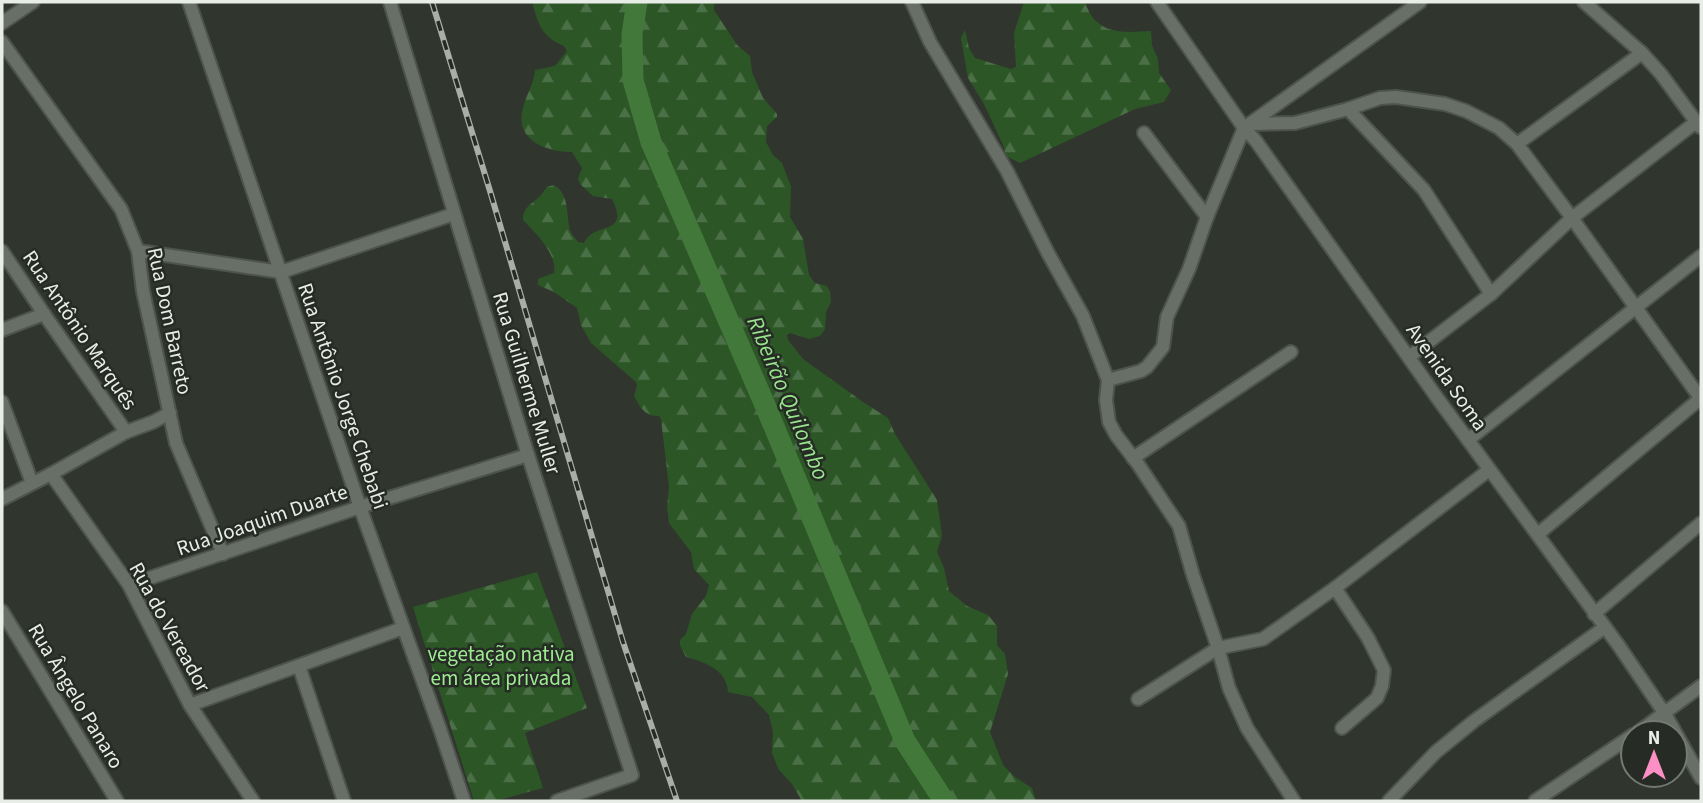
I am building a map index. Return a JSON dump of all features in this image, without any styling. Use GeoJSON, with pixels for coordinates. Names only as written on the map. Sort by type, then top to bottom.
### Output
{"type":"FeatureCollection","features":[{"type":"Feature","properties":{"kind":"street"},"geometry":{"type":"LineString","coordinates":[[2,23],[33,2]]}},
{"type":"Feature","properties":{"kind":"street","name":"Rua Antônio Jorge Chebabi"},"geometry":{"type":"LineString","coordinates":[[189,2],[360,508],[464,801]]}},
{"type":"Feature","properties":{"kind":"street","name":"Rua Guilherme Muller"},"geometry":{"type":"LineString","coordinates":[[390,2],[528,455],[632,775],[557,801]]}},
{"type":"Feature","properties":{"kind":"street"},"geometry":{"type":"LineString","coordinates":[[912,2],[930,41],[1007,170],[1083,316],[1108,380],[1109,422],[1179,526],[1229,688],[1247,727],[1294,801]]}},
{"type":"Feature","properties":{"kind":"street"},"geometry":{"type":"LineString","coordinates":[[1108,380],[1141,371],[1163,347],[1167,317],[1189,269],[1207,217],[1248,126],[1420,2]]}},
{"type":"Feature","properties":{"kind":"street"},"geometry":{"type":"LineString","coordinates":[[1409,357],[1491,294],[1573,218],[1699,126],[1642,53],[1584,2]]}},
{"type":"Feature","properties":{"kind":"street","name":"Avenida Soma"},"geometry":{"type":"LineString","coordinates":[[1163,4],[1256,141],[1489,470],[1605,627],[1665,714],[1701,778]]}},
{"type":"Feature","properties":{"kind":"street","name":"Rua Dom Barreto"},"geometry":{"type":"LineString","coordinates":[[2,42],[121,209],[138,251],[143,291],[176,443],[223,554]]}},
{"type":"Feature","properties":{"kind":"street"},"geometry":{"type":"LineString","coordinates":[[1517,144],[1642,53]]}},
{"type":"Feature","properties":{"kind":"street"},"geometry":{"type":"LineString","coordinates":[[1248,126],[1296,123],[1380,98],[1396,97],[1445,104],[1466,111],[1499,128],[1517,144],[1573,218],[1701,398],[1538,534]]}},
{"type":"Feature","properties":{"kind":"street"},"geometry":{"type":"LineString","coordinates":[[1349,109],[1424,190],[1491,294]]}},
{"type":"Feature","properties":{"kind":"street"},"geometry":{"type":"LineString","coordinates":[[1144,133],[1207,217]]}},
{"type":"Feature","properties":{"kind":"street"},"geometry":{"type":"LineString","coordinates":[[138,251],[281,272],[454,214]]}},
{"type":"Feature","properties":{"kind":"street","name":"Rua Antônio Marquês"},"geometry":{"type":"LineString","coordinates":[[2,251],[126,432]]}},
{"type":"Feature","properties":{"kind":"street"},"geometry":{"type":"LineString","coordinates":[[1468,440],[1701,256]]}},
{"type":"Feature","properties":{"kind":"street"},"geometry":{"type":"LineString","coordinates":[[2,330],[44,314]]}},
{"type":"Feature","properties":{"kind":"street"},"geometry":{"type":"LineString","coordinates":[[1133,458],[1291,352]]}},
{"type":"Feature","properties":{"kind":"street"},"geometry":{"type":"LineString","coordinates":[[2,401],[32,483]]}},
{"type":"Feature","properties":{"kind":"street"},"geometry":{"type":"LineString","coordinates":[[2,499],[126,432],[170,413]]}},
{"type":"Feature","properties":{"kind":"street","name":"Rua Joaquim Duarte"},"geometry":{"type":"LineString","coordinates":[[129,585],[528,455]]}},
{"type":"Feature","properties":{"kind":"street"},"geometry":{"type":"LineString","coordinates":[[1138,699],[1218,648],[1263,639],[1489,470]]}},
{"type":"Feature","properties":{"kind":"street","name":"Rua do Vereador"},"geometry":{"type":"LineString","coordinates":[[51,474],[129,585],[190,705],[253,801]]}},
{"type":"Feature","properties":{"kind":"street"},"geometry":{"type":"LineString","coordinates":[[1594,614],[1701,523]]}},
{"type":"Feature","properties":{"kind":"street"},"geometry":{"type":"LineString","coordinates":[[1335,587],[1368,638],[1384,670],[1377,698],[1342,727]]}},
{"type":"Feature","properties":{"kind":"street","name":"Rua Ângelo Panaro"},"geometry":{"type":"LineString","coordinates":[[2,611],[117,801]]}},
{"type":"Feature","properties":{"kind":"street"},"geometry":{"type":"LineString","coordinates":[[1389,801],[1436,752],[1465,728],[1605,627]]}},
{"type":"Feature","properties":{"kind":"street"},"geometry":{"type":"LineString","coordinates":[[190,705],[403,628]]}},
{"type":"Feature","properties":{"kind":"street"},"geometry":{"type":"LineString","coordinates":[[299,666],[344,801]]}},
{"type":"Feature","properties":{"kind":"street"},"geometry":{"type":"LineString","coordinates":[[1658,719],[1701,686]]}},
{"type":"Feature","properties":{"kind":"street"},"geometry":{"type":"LineString","coordinates":[[1535,801],[1619,745]]}},
{"type":"Feature","properties":{"kind":"green space"},"geometry":{"type":"Polygon","coordinates":[[[532,2],[714,2],[714,10],[737,45],[750,56],[752,72],[763,98],[777,114],[767,126],[766,142],[773,155],[782,163],[791,187],[790,217],[803,239],[809,275],[815,283],[827,286],[830,292],[831,302],[826,312],[825,329],[820,336],[809,339],[790,333],[787,335],[788,340],[803,359],[888,418],[895,434],[937,500],[942,536],[937,552],[949,591],[967,606],[988,615],[997,626],[997,645],[1005,654],[1008,674],[990,732],[1003,765],[1032,788],[1036,801],[802,801],[779,770],[772,753],[773,732],[769,715],[752,697],[728,692],[727,684],[719,672],[700,661],[686,657],[680,640],[686,634],[692,614],[706,596],[709,585],[694,569],[691,552],[669,523],[669,487],[661,419],[644,410],[634,396],[636,382],[591,343],[581,325],[577,308],[538,285],[538,279],[554,273],[553,259],[539,237],[523,220],[523,216],[547,187],[554,185],[563,194],[569,227],[578,242],[584,243],[595,232],[614,224],[617,211],[612,199],[593,196],[580,184],[578,179],[582,168],[572,152],[543,147],[534,142],[523,128],[523,108],[535,70],[555,66],[567,51],[542,29],[532,2]]]}},
{"type":"Feature","properties":{"kind":"green space"},"geometry":{"type":"Polygon","coordinates":[[[1024,2],[1084,2],[1094,19],[1108,29],[1122,32],[1151,31],[1159,73],[1171,90],[1164,102],[1135,109],[1020,163],[1006,156],[984,104],[968,78],[961,38],[965,30],[969,48],[975,58],[1011,69],[1016,67],[1014,33],[1024,2]]]}},
{"type":"Feature","properties":{"kind":"green space","name":"vegetação nativa em área privada"},"geometry":{"type":"Polygon","coordinates":[[[537,572],[587,708],[525,733],[543,788],[495,801],[474,801],[413,607],[537,572]]]}},
{"type":"Feature","properties":{"kind":"waterway","name":"Ribeirão Quilombo"},"geometry":{"type":"LineString","coordinates":[[637,2],[632,34],[633,80],[651,142],[765,405],[905,741],[944,801]]}},
{"type":"Feature","properties":{"kind":"railway"},"geometry":{"type":"LineString","coordinates":[[432,2],[623,642],[677,801]]}}]}
